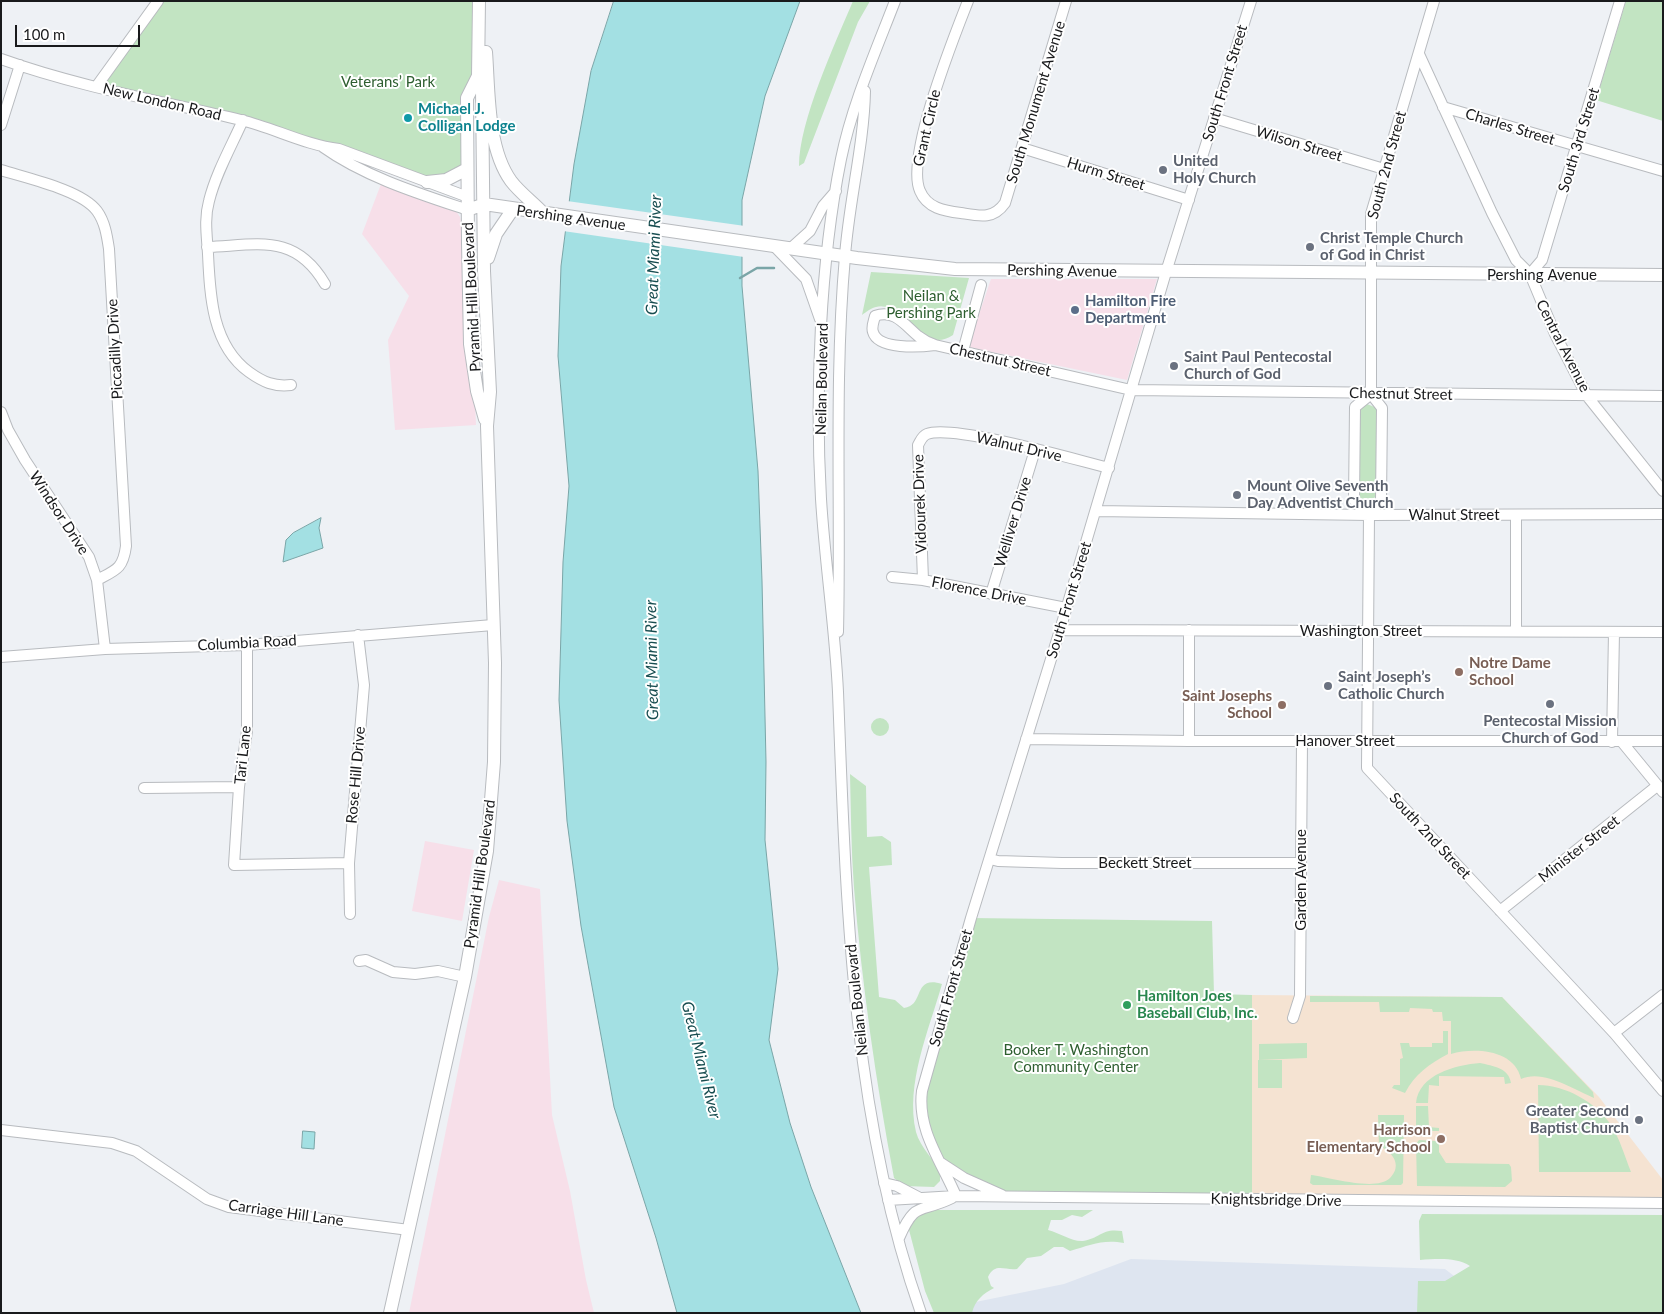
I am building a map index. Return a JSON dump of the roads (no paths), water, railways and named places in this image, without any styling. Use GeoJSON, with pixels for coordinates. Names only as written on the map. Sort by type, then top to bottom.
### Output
{"type":"FeatureCollection","features":[{"type":"Feature","properties":{"kind":"main road"},"geometry":{"type":"LineString","coordinates":[[478,76],[479,1]]}},
{"type":"Feature","properties":{"kind":"main road"},"geometry":{"type":"LineString","coordinates":[[480,30],[485,46],[494,141],[503,166],[517,187],[544,214]]}},
{"type":"Feature","properties":{"kind":"main road","name":"Pyramid Hill Boulevard"},"geometry":{"type":"LineString","coordinates":[[478,76],[467,98],[470,344],[477,391],[487,426]]}},
{"type":"Feature","properties":{"kind":"main road","name":"Pyramid Hill Boulevard"},"geometry":{"type":"LineString","coordinates":[[390,1313],[465,977],[487,851],[491,806],[495,702],[487,426],[490,392],[484,271],[482,90],[478,76]]}},
{"type":"Feature","properties":{"kind":"main road"},"geometry":{"type":"LineString","coordinates":[[427,182],[446,180],[467,169]]}},
{"type":"Feature","properties":{"kind":"main road","name":"New London Road"},"geometry":{"type":"LineString","coordinates":[[468,196],[484,204]]}},
{"type":"Feature","properties":{"kind":"main road"},"geometry":{"type":"LineString","coordinates":[[468,210],[484,204]]}},
{"type":"Feature","properties":{"kind":"main road","name":"Pershing Avenue"},"geometry":{"type":"LineString","coordinates":[[484,204],[775,247],[955,269],[1663,275]]}},
{"type":"Feature","properties":{"kind":"main road"},"geometry":{"type":"LineString","coordinates":[[484,271],[496,234],[513,209]]}},
{"type":"Feature","properties":{"kind":"street"},"geometry":{"type":"LineString","coordinates":[[96,87],[158,1]]}},
{"type":"Feature","properties":{"kind":"street","name":"Neilan Boulevard"},"geometry":{"type":"LineString","coordinates":[[895,1],[851,122],[836,191],[828,254],[822,327],[820,412],[821,498],[837,681],[850,948],[866,1082],[888,1200],[921,1313]]}},
{"type":"Feature","properties":{"kind":"street","name":"Grant Circle"},"geometry":{"type":"LineString","coordinates":[[968,1],[943,64],[931,104],[916,167],[917,182],[926,200],[935,208],[946,211],[986,217],[1000,210],[1005,203]]}},
{"type":"Feature","properties":{"kind":"street","name":"South Monument Avenue"},"geometry":{"type":"LineString","coordinates":[[1005,203],[1066,1]]}},
{"type":"Feature","properties":{"kind":"street","name":"South Front Street"},"geometry":{"type":"LineString","coordinates":[[956,1196],[922,1122],[920,1106],[922,1090],[1166,272],[1251,1]]}},
{"type":"Feature","properties":{"kind":"street","name":"South 2nd Street"},"geometry":{"type":"LineString","coordinates":[[1434,1],[1371,214],[1371,394],[1382,408],[1382,444],[1381,501],[1369,516],[1367,768],[1614,1032],[1663,1091]]}},
{"type":"Feature","properties":{"kind":"street","name":"South 3rd Street"},"geometry":{"type":"LineString","coordinates":[[1530,274],[1542,260],[1620,1]]}},
{"type":"Feature","properties":{"kind":"street","name":"Central Avenue"},"geometry":{"type":"LineString","coordinates":[[1419,54],[1516,260],[1530,274],[1555,334],[1587,396],[1663,491]]}},
{"type":"Feature","properties":{"kind":"street","name":"New London Road"},"geometry":{"type":"LineString","coordinates":[[1,59],[96,87],[243,120],[322,147],[339,149],[468,196]]}},
{"type":"Feature","properties":{"kind":"street"},"geometry":{"type":"LineString","coordinates":[[1,125],[20,66]]}},
{"type":"Feature","properties":{"kind":"street","name":"Neilan Boulevard"},"geometry":{"type":"LineString","coordinates":[[837,681],[840,361],[845,256],[853,180],[864,118],[865,82]]}},
{"type":"Feature","properties":{"kind":"street","name":"Charles Street"},"geometry":{"type":"LineString","coordinates":[[1444,107],[1663,171]]}},
{"type":"Feature","properties":{"kind":"street","name":"Wilson Street"},"geometry":{"type":"LineString","coordinates":[[1214,118],[1384,169]]}},
{"type":"Feature","properties":{"kind":"street"},"geometry":{"type":"LineString","coordinates":[[243,120],[214,183],[208,202],[206,219],[210,298],[218,330],[229,353],[260,380],[277,386],[291,385]]}},
{"type":"Feature","properties":{"kind":"street","name":"New London Road"},"geometry":{"type":"LineString","coordinates":[[322,147],[338,158],[389,181],[468,210]]}},
{"type":"Feature","properties":{"kind":"street","name":"Hurm Street"},"geometry":{"type":"LineString","coordinates":[[1022,148],[1189,200]]}},
{"type":"Feature","properties":{"kind":"street","name":"Piccadilly Drive"},"geometry":{"type":"LineString","coordinates":[[1,170],[76,195],[97,211],[105,228],[109,249],[126,546],[124,560],[118,569],[97,580]]}},
{"type":"Feature","properties":{"kind":"street"},"geometry":{"type":"LineString","coordinates":[[790,249],[810,231],[823,206],[836,191]]}},
{"type":"Feature","properties":{"kind":"street"},"geometry":{"type":"LineString","coordinates":[[207,247],[281,246],[297,252],[314,265],[325,284]]}},
{"type":"Feature","properties":{"kind":"street"},"geometry":{"type":"LineString","coordinates":[[775,247],[810,286],[822,327]]}},
{"type":"Feature","properties":{"kind":"street"},"geometry":{"type":"LineString","coordinates":[[963,351],[981,285]]}},
{"type":"Feature","properties":{"kind":"street","name":"Chestnut Street"},"geometry":{"type":"LineString","coordinates":[[935,346],[920,337],[893,315],[884,313],[875,316],[872,328],[873,334],[879,340],[902,346],[935,346],[963,351],[1131,390],[1663,396]]}},
{"type":"Feature","properties":{"kind":"street"},"geometry":{"type":"LineString","coordinates":[[1369,516],[1354,500],[1354,452],[1355,407],[1371,394]]}},
{"type":"Feature","properties":{"kind":"street","name":"Windsor Drive"},"geometry":{"type":"LineString","coordinates":[[1,412],[8,430],[25,460],[89,558],[97,580],[105,649]]}},
{"type":"Feature","properties":{"kind":"street","name":"Walnut Drive"},"geometry":{"type":"LineString","coordinates":[[929,433],[958,434],[994,439],[1109,468]]}},
{"type":"Feature","properties":{"kind":"street","name":"Vidourek Drive"},"geometry":{"type":"LineString","coordinates":[[923,580],[918,445],[922,437],[929,433]]}},
{"type":"Feature","properties":{"kind":"street","name":"Welliver Drive"},"geometry":{"type":"LineString","coordinates":[[991,594],[1035,450]]}},
{"type":"Feature","properties":{"kind":"street","name":"Walnut Street"},"geometry":{"type":"LineString","coordinates":[[1096,511],[1369,516],[1663,514]]}},
{"type":"Feature","properties":{"kind":"street"},"geometry":{"type":"LineString","coordinates":[[1516,516],[1516,631]]}},
{"type":"Feature","properties":{"kind":"street","name":"Florence Drive"},"geometry":{"type":"LineString","coordinates":[[892,577],[923,580],[1066,608]]}},
{"type":"Feature","properties":{"kind":"street","name":"Columbia Road"},"geometry":{"type":"LineString","coordinates":[[1,657],[105,649],[247,645],[493,625]]}},
{"type":"Feature","properties":{"kind":"street","name":"Washington Street"},"geometry":{"type":"LineString","coordinates":[[1060,630],[1663,632]]}},
{"type":"Feature","properties":{"kind":"street"},"geometry":{"type":"LineString","coordinates":[[1189,630],[1190,742]]}},
{"type":"Feature","properties":{"kind":"street"},"geometry":{"type":"LineString","coordinates":[[1614,632],[1617,742],[1660,789]]}},
{"type":"Feature","properties":{"kind":"street","name":"Rose Hill Drive"},"geometry":{"type":"LineString","coordinates":[[350,914],[349,863],[364,685],[358,636]]}},
{"type":"Feature","properties":{"kind":"street","name":"Tari Lane"},"geometry":{"type":"LineString","coordinates":[[247,645],[247,731],[239,787],[234,866],[349,863]]}},
{"type":"Feature","properties":{"kind":"street","name":"Hanover Street"},"geometry":{"type":"LineString","coordinates":[[1026,739],[1190,742],[1617,742],[1663,740]]}},
{"type":"Feature","properties":{"kind":"street","name":"Garden Avenue"},"geometry":{"type":"LineString","coordinates":[[1294,1018],[1300,996],[1302,741]]}},
{"type":"Feature","properties":{"kind":"street"},"geometry":{"type":"LineString","coordinates":[[144,788],[239,787]]}},
{"type":"Feature","properties":{"kind":"street","name":"Minister Street"},"geometry":{"type":"LineString","coordinates":[[1500,911],[1660,789]]}},
{"type":"Feature","properties":{"kind":"street","name":"Beckett Street"},"geometry":{"type":"LineString","coordinates":[[990,859],[998,861],[1062,863],[1300,863]]}},
{"type":"Feature","properties":{"kind":"street"},"geometry":{"type":"LineString","coordinates":[[358,961],[366,960],[393,972],[415,974],[438,972],[465,977]]}},
{"type":"Feature","properties":{"kind":"street"},"geometry":{"type":"LineString","coordinates":[[1614,1032],[1663,995]]}},
{"type":"Feature","properties":{"kind":"street","name":"Carriage Hill Lane"},"geometry":{"type":"LineString","coordinates":[[1,1130],[112,1143],[136,1151],[207,1199],[229,1206],[409,1230]]}},
{"type":"Feature","properties":{"kind":"street"},"geometry":{"type":"LineString","coordinates":[[941,1163],[964,1178],[1008,1197]]}},
{"type":"Feature","properties":{"kind":"street"},"geometry":{"type":"LineString","coordinates":[[884,1183],[897,1186],[920,1198]]}},
{"type":"Feature","properties":{"kind":"street"},"geometry":{"type":"LineString","coordinates":[[899,1238],[906,1221],[919,1208],[939,1205],[956,1196]]}},
{"type":"Feature","properties":{"kind":"street","name":"Knightsbridge Drive"},"geometry":{"type":"LineString","coordinates":[[888,1200],[956,1196],[1663,1203]]}},
{"type":"Feature","properties":{"kind":"water","name":"Great Miami River"},"geometry":{"type":"Polygon","coordinates":[[[614,1],[800,1],[765,96],[742,200],[742,286],[758,471],[762,581],[766,762],[765,840],[778,969],[769,1040],[790,1123],[811,1187],[861,1313],[677,1313],[656,1238],[614,1107],[581,926],[567,821],[559,700],[563,562],[569,486],[558,356],[561,266],[574,164],[591,71],[614,1]]]}},
{"type":"Feature","properties":{"kind":"water"},"geometry":{"type":"Polygon","coordinates":[[[321,518],[319,528],[323,548],[283,562],[286,540],[293,533],[321,518]]]}},
{"type":"Feature","properties":{"kind":"water"},"geometry":{"type":"Polygon","coordinates":[[[303,1131],[315,1132],[314,1149],[302,1148],[303,1131]]]}},
{"type":"Feature","properties":{"kind":"waterway"},"geometry":{"type":"LineString","coordinates":[[740,278],[757,268],[774,268]]}},
{"type":"Feature","properties":{"kind":"place","name":"Michael J. Colligan Lodge"},"geometry":{"type":"Point","coordinates":[408,118]}},
{"type":"Feature","properties":{"kind":"place","name":"United Holy Church"},"geometry":{"type":"Point","coordinates":[1163,170]}},
{"type":"Feature","properties":{"kind":"place","name":"Christ Temple Church of God in Christ"},"geometry":{"type":"Point","coordinates":[1310,247]}},
{"type":"Feature","properties":{"kind":"place","name":"Hamilton Fire Department"},"geometry":{"type":"Point","coordinates":[1075,310]}},
{"type":"Feature","properties":{"kind":"place","name":"Saint Paul Pentecostal Church of God"},"geometry":{"type":"Point","coordinates":[1174,366]}},
{"type":"Feature","properties":{"kind":"place","name":"Mount Olive Seventh Day Adventist Church"},"geometry":{"type":"Point","coordinates":[1237,495]}},
{"type":"Feature","properties":{"kind":"place","name":"Notre Dame School"},"geometry":{"type":"Point","coordinates":[1459,672]}},
{"type":"Feature","properties":{"kind":"place","name":"Saint Joseph’s Catholic Church"},"geometry":{"type":"Point","coordinates":[1328,686]}},
{"type":"Feature","properties":{"kind":"place","name":"Pentecostal Mission Church of God"},"geometry":{"type":"Point","coordinates":[1550,704]}},
{"type":"Feature","properties":{"kind":"place","name":"Saint Josephs School"},"geometry":{"type":"Point","coordinates":[1282,705]}},
{"type":"Feature","properties":{"kind":"place","name":"Hamilton Joes Baseball Club, Inc."},"geometry":{"type":"Point","coordinates":[1127,1005]}},
{"type":"Feature","properties":{"kind":"place","name":"Greater Second Baptist Church"},"geometry":{"type":"Point","coordinates":[1639,1120]}},
{"type":"Feature","properties":{"kind":"place","name":"Harrison Elementary School"},"geometry":{"type":"Point","coordinates":[1441,1139]}},
{"type":"Feature","properties":{"kind":"park label","name":"Veterans’ Park"},"geometry":{"type":"Point","coordinates":[388,82]}},
{"type":"Feature","properties":{"kind":"park label","name":"Neilan & Pershing Park"},"geometry":{"type":"Point","coordinates":[931,304]}},
{"type":"Feature","properties":{"kind":"park label","name":"Booker T. Washington Community Center"},"geometry":{"type":"Point","coordinates":[1076,1058]}}]}
